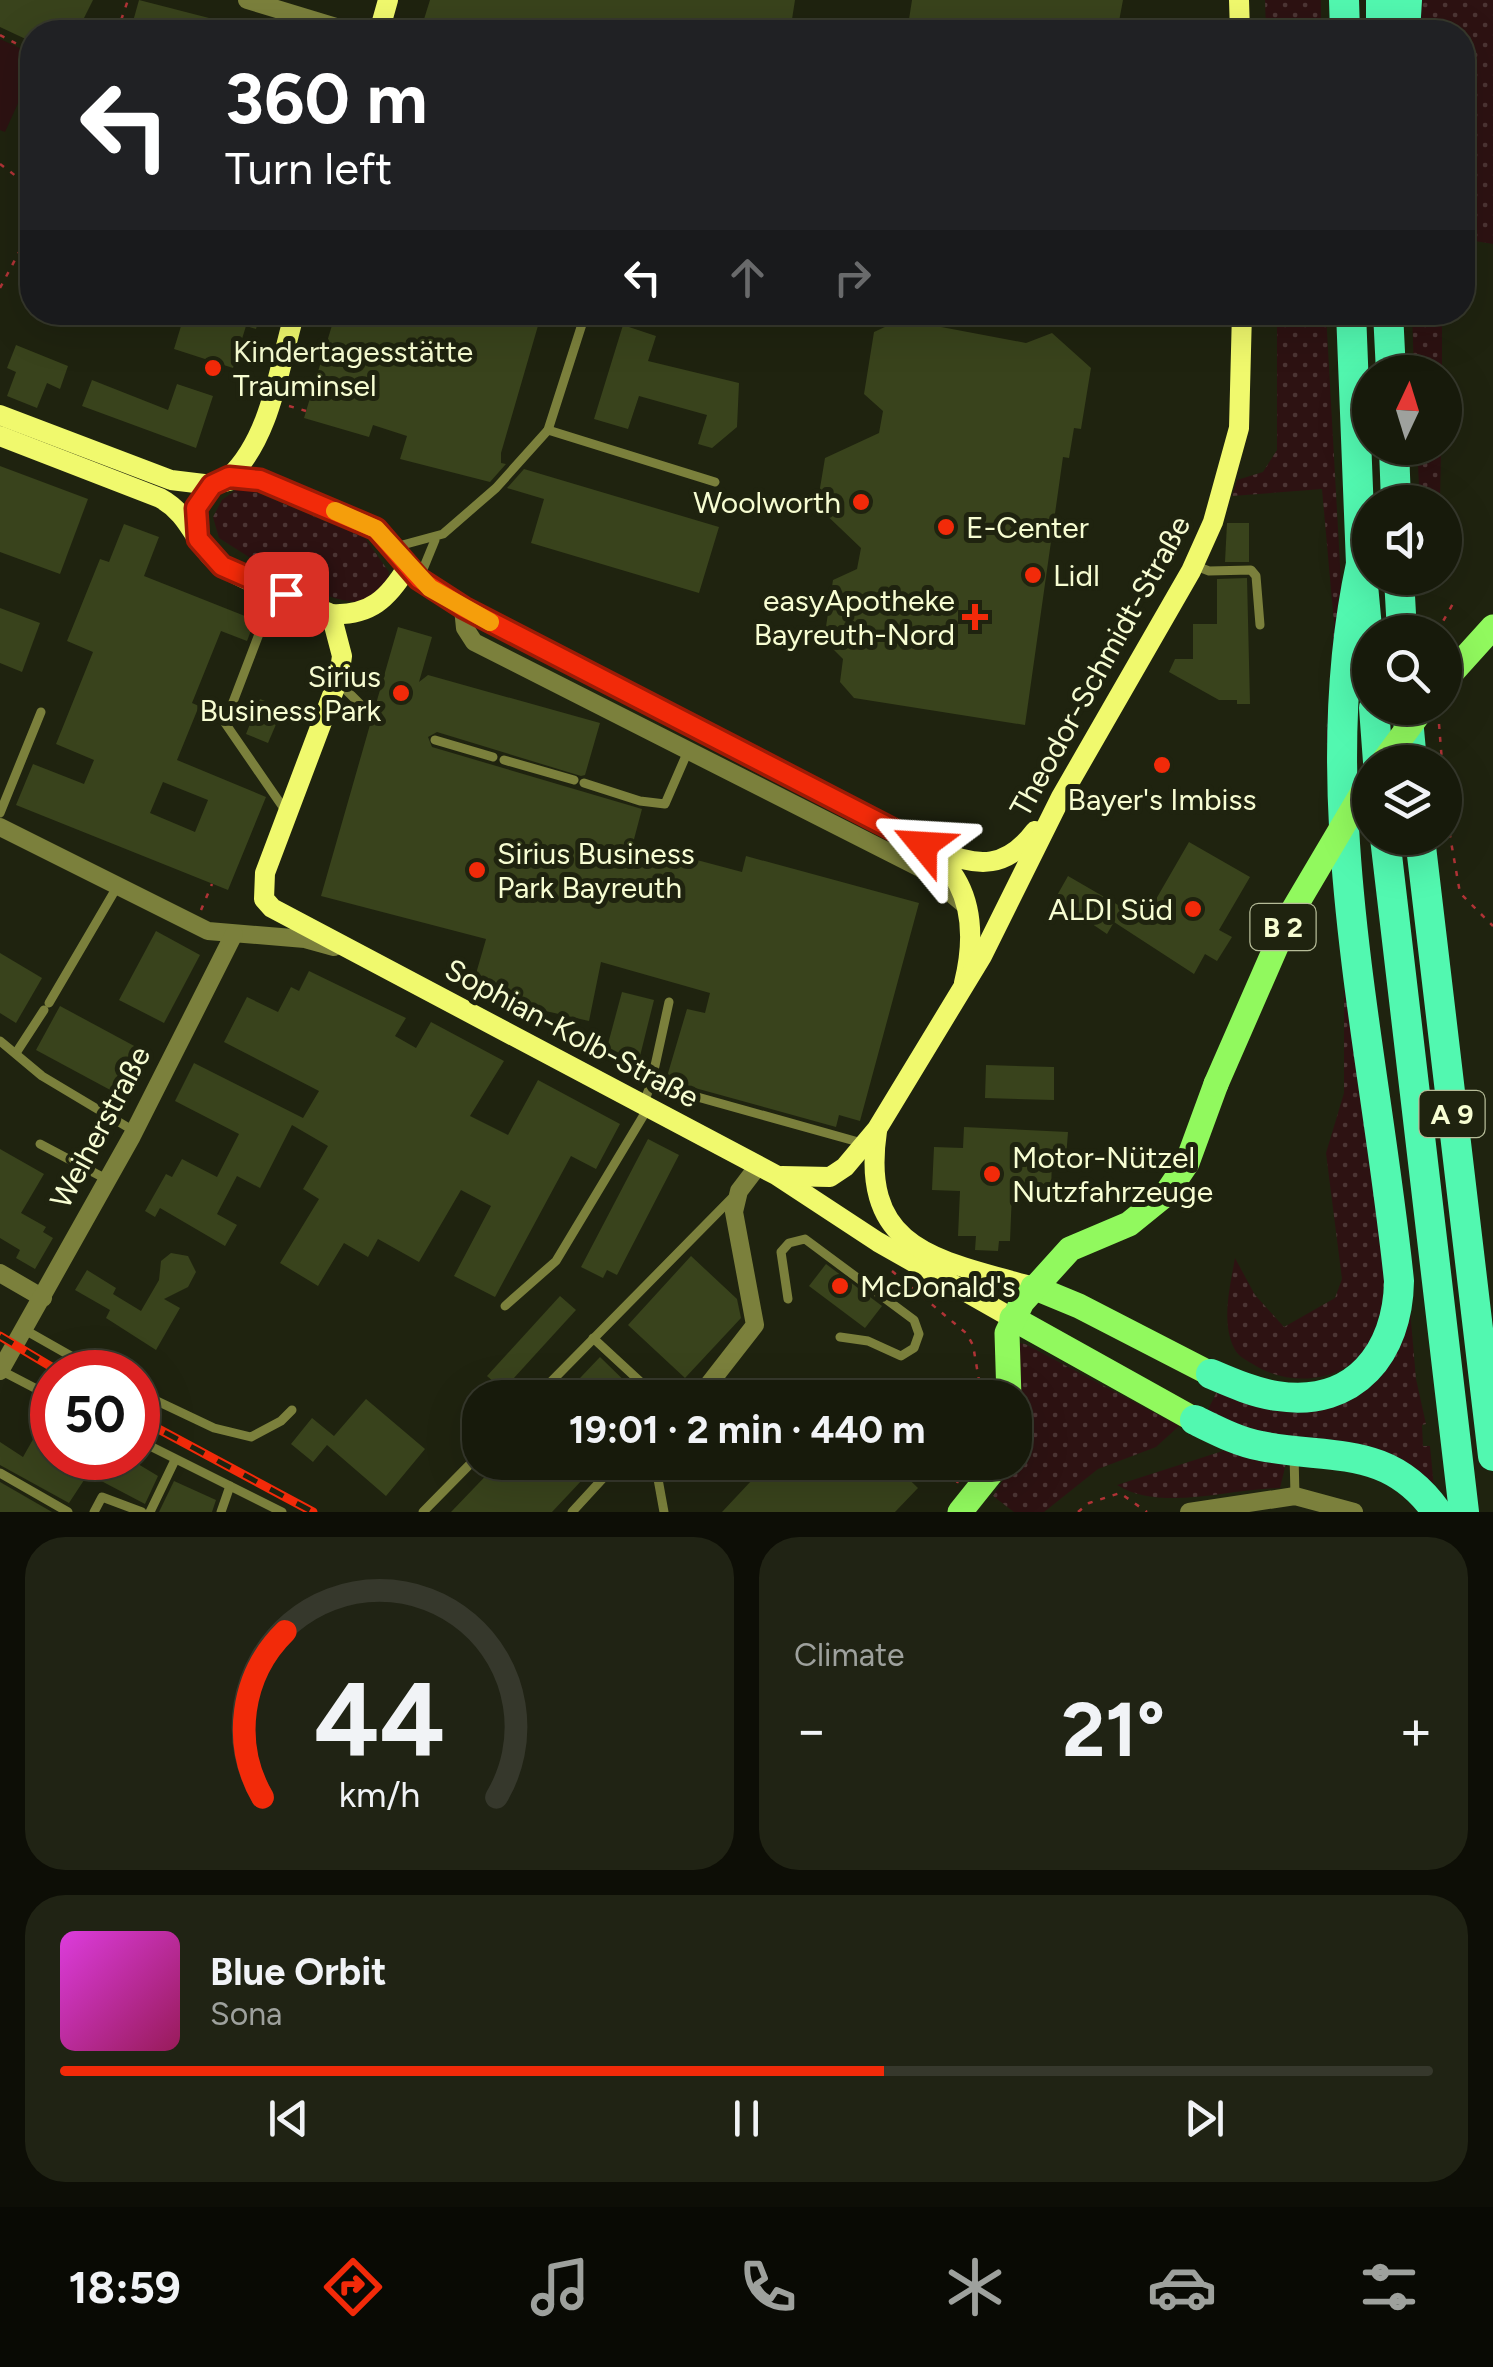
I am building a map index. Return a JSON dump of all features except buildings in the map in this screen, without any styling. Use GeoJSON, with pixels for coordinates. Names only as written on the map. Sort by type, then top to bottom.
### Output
{"type":"FeatureCollection","features":[{"type":"Feature","properties":{"kind":"highway"},"geometry":{"type":"LineString","coordinates":[[1352,325],[1358,485]]}},
{"type":"Feature","properties":{"kind":"highway"},"geometry":{"type":"LineString","coordinates":[[1389,325],[1390,355]]}},
{"type":"Feature","properties":{"kind":"highway"},"geometry":{"type":"LineString","coordinates":[[1211,1374],[1275,1396],[1318,1396],[1373,1366],[1396,1319],[1398,1266],[1361,980],[1343,786],[1350,616],[1354,595]]}},
{"type":"Feature","properties":{"kind":"highway","name":"A 9"},"geometry":{"type":"LineString","coordinates":[[1387,855],[1464,1512]]}},
{"type":"Feature","properties":{"kind":"highway","name":"A 9"},"geometry":{"type":"LineString","coordinates":[[1422,855],[1493,1456]]}},
{"type":"Feature","properties":{"kind":"highway"},"geometry":{"type":"LineString","coordinates":[[1195,1420],[1258,1446],[1374,1461],[1412,1484],[1437,1512]]}},
{"type":"Feature","properties":{"kind":"main road"},"geometry":{"type":"LineString","coordinates":[[194,528],[196,508],[220,481],[246,461],[260,432],[292,325]]}},
{"type":"Feature","properties":{"kind":"main road","name":"Theodor-Schmidt-Straße"},"geometry":{"type":"LineString","coordinates":[[872,1137],[982,956],[1060,797],[1194,564],[1213,522],[1239,428],[1242,325]]}},
{"type":"Feature","properties":{"kind":"main road"},"geometry":{"type":"LineString","coordinates":[[0,415],[171,480],[220,481],[244,477],[286,490],[376,529],[413,573],[464,608],[923,845],[968,863],[999,862],[1025,845],[1060,797]]}},
{"type":"Feature","properties":{"kind":"main road"},"geometry":{"type":"LineString","coordinates":[[0,436],[43,432]]}},
{"type":"Feature","properties":{"kind":"main road"},"geometry":{"type":"LineString","coordinates":[[171,480],[220,468],[237,458],[260,432]]}},
{"type":"Feature","properties":{"kind":"main road"},"geometry":{"type":"LineString","coordinates":[[260,432],[265,466],[286,490]]}},
{"type":"Feature","properties":{"kind":"main road"},"geometry":{"type":"LineString","coordinates":[[0,436],[160,498],[178,508],[204,548],[222,566],[331,614],[348,614],[377,605],[413,573]]}},
{"type":"Feature","properties":{"kind":"main road"},"geometry":{"type":"LineString","coordinates":[[331,614],[342,656],[337,681],[265,873],[264,899],[272,908],[358,953]]}},
{"type":"Feature","properties":{"kind":"main road"},"geometry":{"type":"LineString","coordinates":[[1462,661],[1493,627]]}},
{"type":"Feature","properties":{"kind":"main road"},"geometry":{"type":"LineString","coordinates":[[1394,745],[1409,725]]}},
{"type":"Feature","properties":{"kind":"main road","name":"B 2"},"geometry":{"type":"LineString","coordinates":[[1007,1380],[1005,1354],[1012,1318],[1034,1287],[1070,1250],[1129,1224],[1166,1194],[1187,1163],[1216,1084],[1289,917],[1352,810]]}},
{"type":"Feature","properties":{"kind":"main road"},"geometry":{"type":"LineString","coordinates":[[923,845],[956,876],[968,908],[971,955],[964,983]]}},
{"type":"Feature","properties":{"kind":"main road","name":"Sophian-Kolb-Straße"},"geometry":{"type":"LineString","coordinates":[[358,953],[767,1171],[878,1242],[1012,1318]]}},
{"type":"Feature","properties":{"kind":"main road"},"geometry":{"type":"LineString","coordinates":[[872,1137],[874,1186],[888,1220],[904,1237],[946,1262],[1034,1287],[1079,1306],[1211,1374]]}},
{"type":"Feature","properties":{"kind":"main road"},"geometry":{"type":"LineString","coordinates":[[767,1171],[830,1177],[872,1137]]}},
{"type":"Feature","properties":{"kind":"main road"},"geometry":{"type":"LineString","coordinates":[[1012,1318],[1195,1420]]}},
{"type":"Feature","properties":{"kind":"main road"},"geometry":{"type":"LineString","coordinates":[[960,1512],[987,1480]]}},
{"type":"Feature","properties":{"kind":"street"},"geometry":{"type":"LineString","coordinates":[[247,0],[313,20]]}},
{"type":"Feature","properties":{"kind":"street"},"geometry":{"type":"LineString","coordinates":[[464,608],[465,628],[474,642],[922,869],[968,908]]}},
{"type":"Feature","properties":{"kind":"street"},"geometry":{"type":"LineString","coordinates":[[0,827],[194,925],[358,953]]}},
{"type":"Feature","properties":{"kind":"street","name":"Weiherstraße"},"geometry":{"type":"LineString","coordinates":[[0,1371],[108,1180],[234,934]]}},
{"type":"Feature","properties":{"kind":"street"},"geometry":{"type":"LineString","coordinates":[[712,1380],[755,1324],[734,1212],[740,1191],[767,1171]]}},
{"type":"Feature","properties":{"kind":"street"},"geometry":{"type":"LineString","coordinates":[[0,1273],[43,1298]]}},
{"type":"Feature","properties":{"kind":"street"},"geometry":{"type":"LineString","coordinates":[[1189,1512],[1295,1496],[1354,1512]]}},
{"type":"Feature","properties":{"kind":"lane"},"geometry":{"type":"LineString","coordinates":[[413,573],[435,540],[496,488],[548,430],[581,325]]}},
{"type":"Feature","properties":{"kind":"lane"},"geometry":{"type":"LineString","coordinates":[[548,430],[715,482]]}},
{"type":"Feature","properties":{"kind":"lane"},"geometry":{"type":"LineString","coordinates":[[395,548],[408,541],[435,540]]}},
{"type":"Feature","properties":{"kind":"lane"},"geometry":{"type":"LineString","coordinates":[[1194,564],[1209,571],[1250,570],[1256,576],[1260,626]]}},
{"type":"Feature","properties":{"kind":"lane"},"geometry":{"type":"LineString","coordinates":[[276,590],[224,723],[288,814]]}},
{"type":"Feature","properties":{"kind":"lane"},"geometry":{"type":"LineString","coordinates":[[337,681],[366,710]]}},
{"type":"Feature","properties":{"kind":"lane"},"geometry":{"type":"LineString","coordinates":[[0,813],[41,712]]}},
{"type":"Feature","properties":{"kind":"lane"},"geometry":{"type":"LineString","coordinates":[[435,740],[493,757]]}},
{"type":"Feature","properties":{"kind":"lane"},"geometry":{"type":"LineString","coordinates":[[504,760],[640,801],[664,804],[688,751]]}},
{"type":"Feature","properties":{"kind":"lane"},"geometry":{"type":"LineString","coordinates":[[16,1054],[117,887]]}},
{"type":"Feature","properties":{"kind":"lane"},"geometry":{"type":"LineString","coordinates":[[505,1306],[556,1261],[645,1106],[669,1002]]}},
{"type":"Feature","properties":{"kind":"lane"},"geometry":{"type":"LineString","coordinates":[[0,1041],[57,1086],[134,1131]]}},
{"type":"Feature","properties":{"kind":"lane"},"geometry":{"type":"LineString","coordinates":[[651,1084],[872,1137]]}},
{"type":"Feature","properties":{"kind":"lane"},"geometry":{"type":"LineString","coordinates":[[40,1144],[108,1180]]}},
{"type":"Feature","properties":{"kind":"lane"},"geometry":{"type":"LineString","coordinates":[[552,1380],[740,1191]]}},
{"type":"Feature","properties":{"kind":"lane"},"geometry":{"type":"LineString","coordinates":[[788,1299],[781,1254],[789,1243],[805,1238],[914,1320],[919,1334],[912,1351],[898,1356],[868,1341],[840,1337]]}},
{"type":"Feature","properties":{"kind":"lane"},"geometry":{"type":"LineString","coordinates":[[21,1338],[49,1350]]}},
{"type":"Feature","properties":{"kind":"lane"},"geometry":{"type":"LineString","coordinates":[[593,1338],[638,1380]]}},
{"type":"Feature","properties":{"kind":"lane"},"geometry":{"type":"LineString","coordinates":[[0,1371],[30,1386]]}},
{"type":"Feature","properties":{"kind":"lane"},"geometry":{"type":"LineString","coordinates":[[160,1402],[214,1428],[251,1437],[281,1421],[292,1410]]}},
{"type":"Feature","properties":{"kind":"lane"},"geometry":{"type":"LineString","coordinates":[[1294,1450],[1295,1496]]}},
{"type":"Feature","properties":{"kind":"lane"},"geometry":{"type":"LineString","coordinates":[[160,1452],[282,1512]]}},
{"type":"Feature","properties":{"kind":"lane"},"geometry":{"type":"LineString","coordinates":[[94,1512],[102,1497],[146,1512],[176,1460]]}},
{"type":"Feature","properties":{"kind":"lane"},"geometry":{"type":"LineString","coordinates":[[0,1472],[68,1512]]}},
{"type":"Feature","properties":{"kind":"lane"},"geometry":{"type":"LineString","coordinates":[[423,1512],[462,1472]]}},
{"type":"Feature","properties":{"kind":"lane"},"geometry":{"type":"LineString","coordinates":[[572,1512],[601,1480]]}},
{"type":"Feature","properties":{"kind":"lane"},"geometry":{"type":"LineString","coordinates":[[658,1480],[664,1512]]}},
{"type":"Feature","properties":{"kind":"lane"},"geometry":{"type":"LineString","coordinates":[[221,1512],[230,1486]]}},
{"type":"Feature","properties":{"kind":"path"},"geometry":{"type":"LineString","coordinates":[[0,164],[20,179]]}},
{"type":"Feature","properties":{"kind":"path"},"geometry":{"type":"LineString","coordinates":[[0,288],[20,250]]}},
{"type":"Feature","properties":{"kind":"path"},"geometry":{"type":"LineString","coordinates":[[1447,615],[1455,600]]}},
{"type":"Feature","properties":{"kind":"path"},"geometry":{"type":"LineString","coordinates":[[1044,738],[1080,766]]}},
{"type":"Feature","properties":{"kind":"path"},"geometry":{"type":"LineString","coordinates":[[1453,855],[1460,893],[1493,926]]}},
{"type":"Feature","properties":{"kind":"path"},"geometry":{"type":"LineString","coordinates":[[194,925],[212,884]]}},
{"type":"Feature","properties":{"kind":"path"},"geometry":{"type":"LineString","coordinates":[[916,1291],[966,1333],[973,1345],[979,1380]]}},
{"type":"Feature","properties":{"kind":"path"},"geometry":{"type":"LineString","coordinates":[[1078,1512],[1089,1503],[1120,1493],[1147,1512]]}},
{"type":"Feature","properties":{"kind":"shaded area"},"geometry":{"type":"Polygon","coordinates":[[[1265,0],[1321,0],[1321,20],[1266,20],[1265,0]]]}},
{"type":"Feature","properties":{"kind":"shaded area"},"geometry":{"type":"Polygon","coordinates":[[[1415,0],[1493,0],[1493,244],[1475,241],[1475,20],[1414,20],[1415,0]]]}},
{"type":"Feature","properties":{"kind":"shaded area"},"geometry":{"type":"Polygon","coordinates":[[[0,39],[20,48],[20,99],[5,132],[0,130],[0,39]]]}},
{"type":"Feature","properties":{"kind":"shaded area"},"geometry":{"type":"Polygon","coordinates":[[[1277,325],[1327,325],[1343,618],[1331,781],[1326,736],[1334,623],[1322,489],[1232,496],[1237,480],[1263,472],[1277,450],[1277,325]]]}},
{"type":"Feature","properties":{"kind":"shaded area"},"geometry":{"type":"Polygon","coordinates":[[[1412,325],[1442,325],[1442,355],[1413,355],[1412,325]]]}},
{"type":"Feature","properties":{"kind":"shaded area"},"geometry":{"type":"Polygon","coordinates":[[[1418,465],[1441,465],[1440,485],[1419,485],[1418,465]]]}},
{"type":"Feature","properties":{"kind":"shaded area"},"geometry":{"type":"Polygon","coordinates":[[[237,489],[253,491],[365,538],[389,572],[386,589],[375,603],[333,598],[293,582],[219,538],[213,517],[222,500],[237,489]]]}},
{"type":"Feature","properties":{"kind":"shaded area"},"geometry":{"type":"Polygon","coordinates":[[[1355,967],[1387,1243],[1384,1310],[1378,1330],[1355,1361],[1322,1376],[1285,1377],[1251,1363],[1234,1348],[1227,1315],[1231,1280],[1235,1258],[1255,1295],[1284,1327],[1335,1298],[1342,1279],[1326,1153],[1344,1093],[1344,989],[1355,967]]]}},
{"type":"Feature","properties":{"kind":"shaded area"},"geometry":{"type":"Polygon","coordinates":[[[1404,1240],[1416,1379],[1426,1424],[1422,1425],[1423,1446],[1430,1446],[1435,1498],[1357,1445],[1267,1434],[1205,1416],[1218,1389],[1371,1379],[1404,1240]]]}},
{"type":"Feature","properties":{"kind":"shaded area"},"geometry":{"type":"Polygon","coordinates":[[[1019,1343],[1179,1426],[1156,1447],[1098,1469],[1044,1512],[1014,1512],[993,1496],[1003,1480],[1032,1480],[1032,1380],[1018,1380],[1019,1343]]]}},
{"type":"Feature","properties":{"kind":"shaded area"},"geometry":{"type":"Polygon","coordinates":[[[1232,1448],[1287,1459],[1280,1488],[1174,1498],[1134,1493],[1117,1485],[1232,1448]]]}},
{"type":"Feature","properties":{"kind":"railway"},"geometry":{"type":"LineString","coordinates":[[0,1336],[30,1354]]}},
{"type":"Feature","properties":{"kind":"railway"},"geometry":{"type":"LineString","coordinates":[[160,1430],[313,1512]]}},
{"type":"Feature","properties":{"kind":"slow traffic"},"geometry":{"type":"LineString","coordinates":[[335,511],[388,537],[419,579],[490,622]]}},
{"type":"Feature","properties":{"kind":"place","name":"Kindertagesstätte Trauminsel"},"geometry":{"type":"Point","coordinates":[213,368]}},
{"type":"Feature","properties":{"kind":"place","name":"Woolworth"},"geometry":{"type":"Point","coordinates":[861,502]}},
{"type":"Feature","properties":{"kind":"place","name":"E-Center"},"geometry":{"type":"Point","coordinates":[946,527]}},
{"type":"Feature","properties":{"kind":"place","name":"Lidl"},"geometry":{"type":"Point","coordinates":[1033,575]}},
{"type":"Feature","properties":{"kind":"place","name":"easyApotheke Bayreuth-Nord"},"geometry":{"type":"Point","coordinates":[975,617]}},
{"type":"Feature","properties":{"kind":"place","name":"Sirius Business Park"},"geometry":{"type":"Point","coordinates":[401,693]}},
{"type":"Feature","properties":{"kind":"place","name":"Bayer's Imbiss"},"geometry":{"type":"Point","coordinates":[1162,765]}},
{"type":"Feature","properties":{"kind":"place","name":"Sirius Business Park Bayreuth"},"geometry":{"type":"Point","coordinates":[477,870]}},
{"type":"Feature","properties":{"kind":"place","name":"ALDI Süd"},"geometry":{"type":"Point","coordinates":[1193,909]}},
{"type":"Feature","properties":{"kind":"place","name":"Motor-Nützel Nutzfahrzeuge"},"geometry":{"type":"Point","coordinates":[992,1174]}},
{"type":"Feature","properties":{"kind":"place","name":"McDonald's"},"geometry":{"type":"Point","coordinates":[840,1286]}},
{"type":"Feature","properties":{"kind":"route"},"geometry":{"type":"LineString","coordinates":[[286,594],[222,566],[198,539],[194,528],[196,508],[212,485],[229,477],[260,480],[376,529],[388,537],[419,579],[464,608],[923,845]]}}]}
